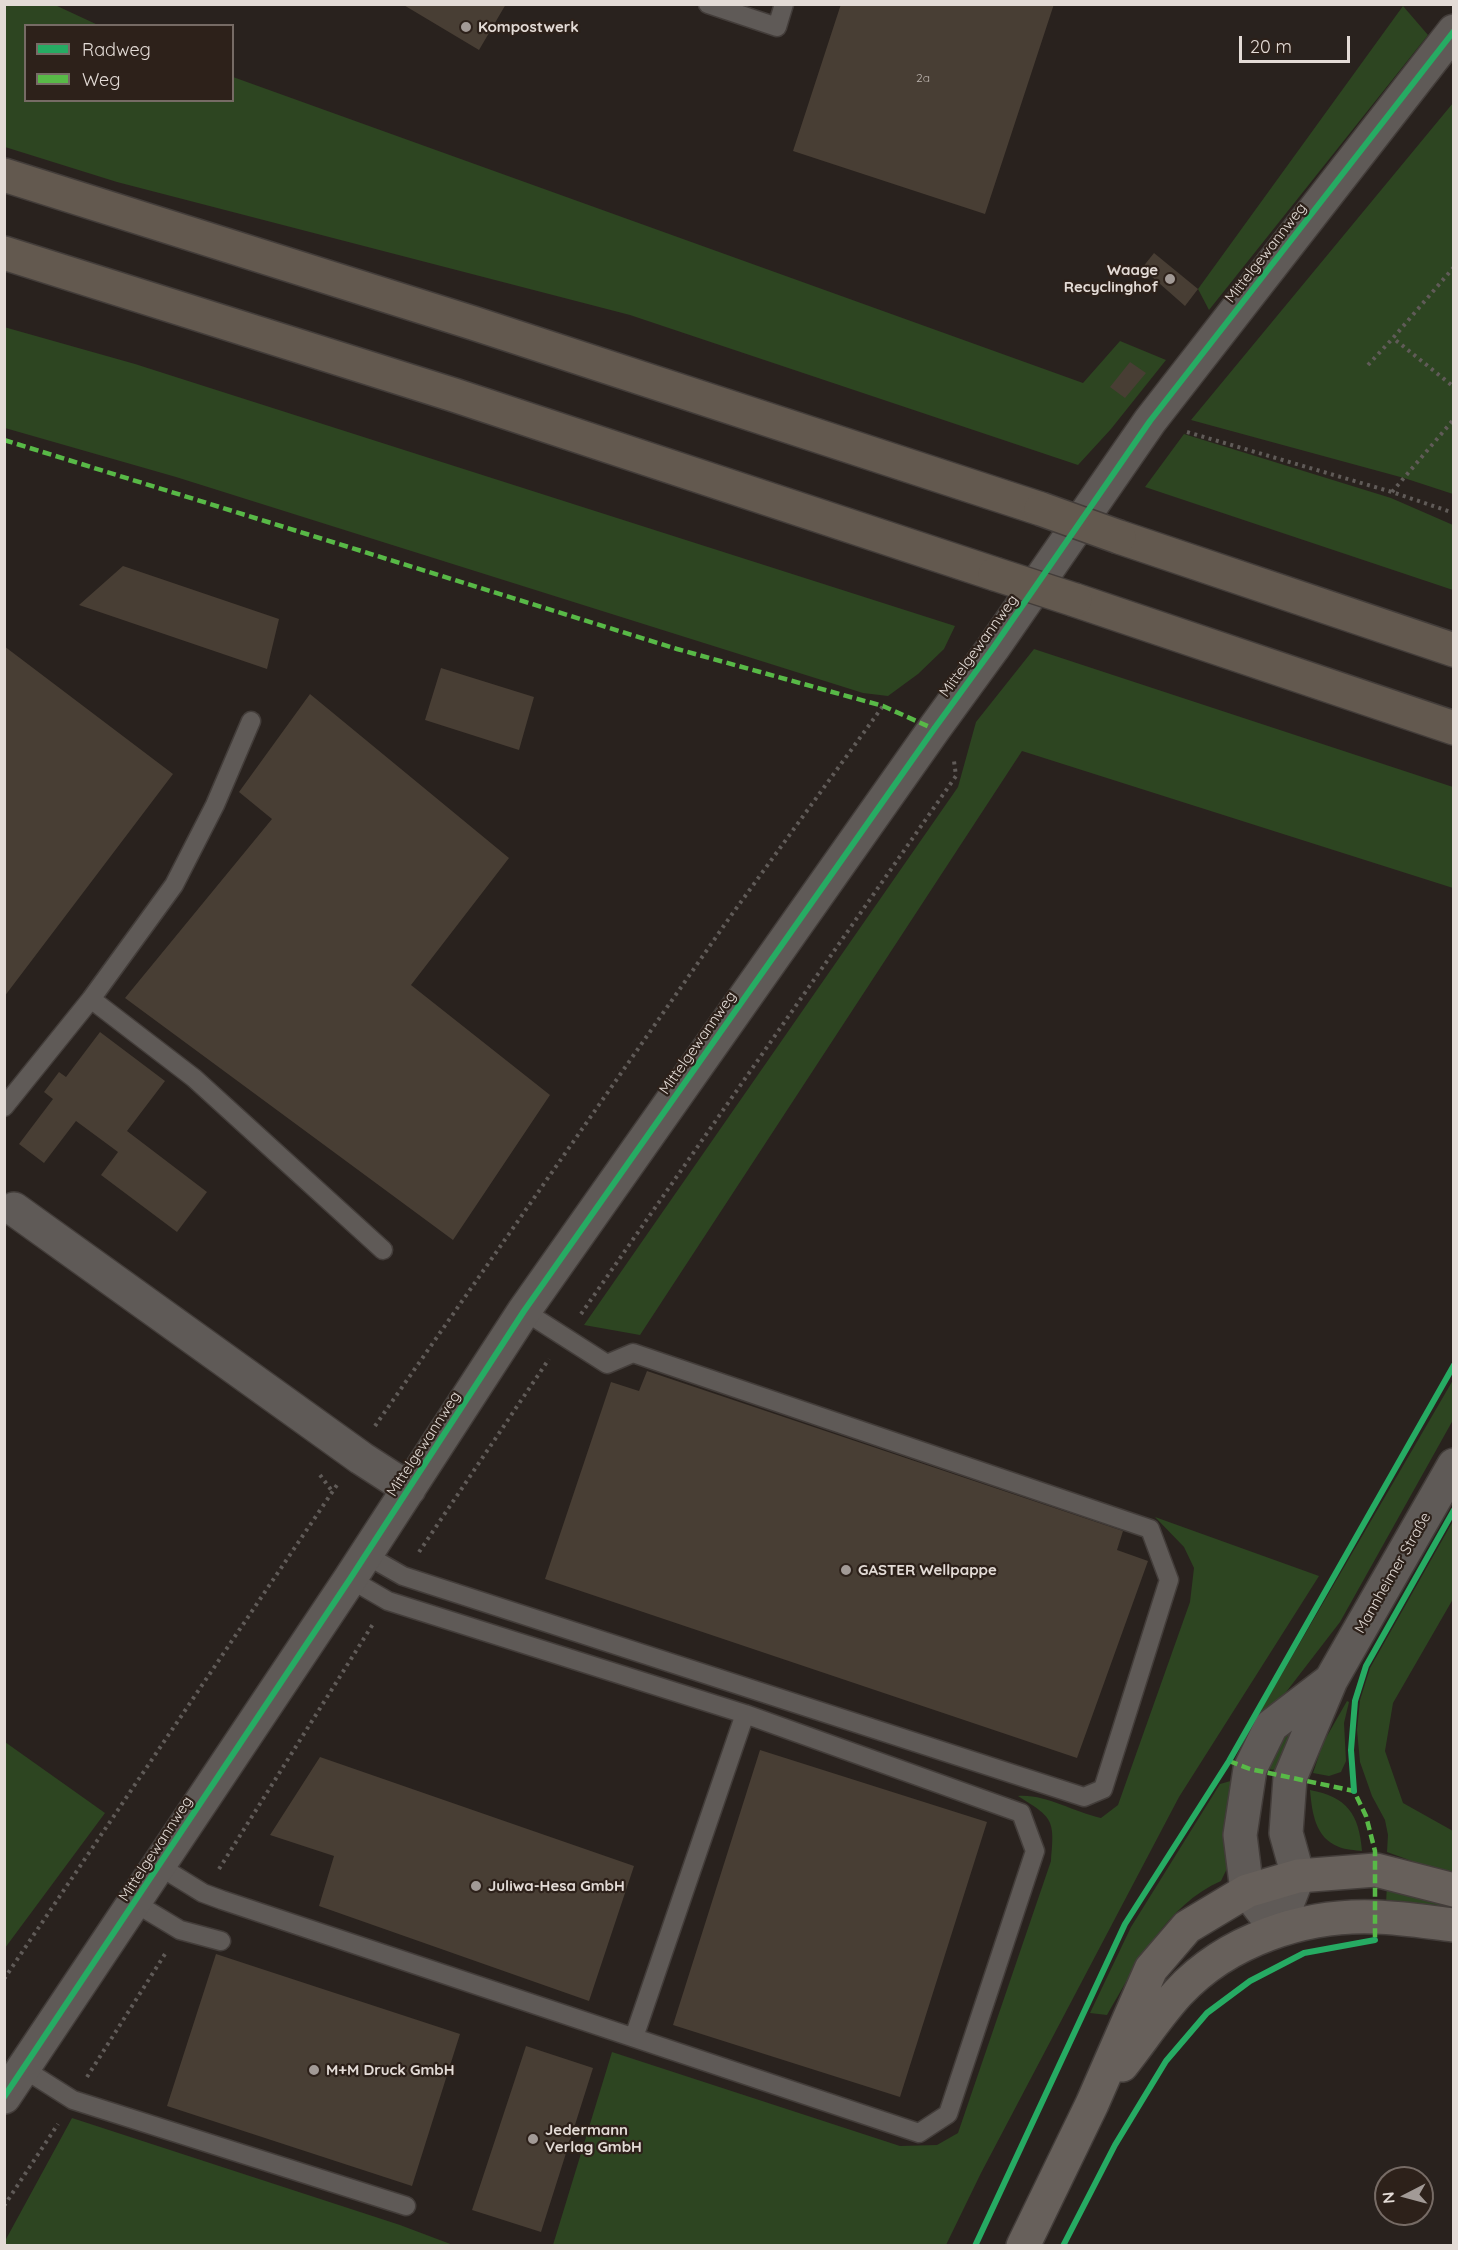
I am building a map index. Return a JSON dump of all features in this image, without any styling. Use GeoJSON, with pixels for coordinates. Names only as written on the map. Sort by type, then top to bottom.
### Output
{"type":"FeatureCollection","features":[{"type":"Feature","properties":{"kind":"highway"},"geometry":{"type":"LineString","coordinates":[[4,175],[473,322],[1041,509],[1454,650]]}},
{"type":"Feature","properties":{"kind":"highway"},"geometry":{"type":"LineString","coordinates":[[4,253],[454,395],[1454,728]]}},
{"type":"Feature","properties":{"kind":"main road"},"geometry":{"type":"LineString","coordinates":[[1023,2246],[1092,2104],[1151,1969],[1186,1927],[1247,1891],[1298,1876],[1376,1870],[1454,1890]]}},
{"type":"Feature","properties":{"kind":"main road"},"geometry":{"type":"LineString","coordinates":[[1092,2104],[1179,1992],[1222,1955],[1277,1930],[1323,1920],[1376,1916],[1454,1925]]}},
{"type":"Feature","properties":{"kind":"street","name":"Mittelgewannweg"},"geometry":{"type":"LineString","coordinates":[[4,2097],[358,1567],[524,1311],[993,648],[1150,421],[1454,31]]}},
{"type":"Feature","properties":{"kind":"street","name":"Mittelgewannweg"},"geometry":{"type":"LineString","coordinates":[[9,1206],[361,1458],[409,1489]]}},
{"type":"Feature","properties":{"kind":"street","name":"Mannheimer Straße"},"geometry":{"type":"LineString","coordinates":[[1298,1876],[1286,1833],[1290,1778],[1331,1680],[1454,1465]]}},
{"type":"Feature","properties":{"kind":"street","name":"Mannheimer Straße"},"geometry":{"type":"LineString","coordinates":[[1247,1891],[1240,1835],[1250,1769],[1271,1726],[1331,1680]]}},
{"type":"Feature","properties":{"kind":"street"},"geometry":{"type":"LineString","coordinates":[[1277,1930],[1298,1876]]}},
{"type":"Feature","properties":{"kind":"street"},"geometry":{"type":"LineString","coordinates":[[1247,1891],[1277,1930]]}},
{"type":"Feature","properties":{"kind":"lane"},"geometry":{"type":"LineString","coordinates":[[708,4],[777,27],[784,4]]}},
{"type":"Feature","properties":{"kind":"lane"},"geometry":{"type":"LineString","coordinates":[[4,1107],[91,999],[174,885],[214,805],[251,721]]}},
{"type":"Feature","properties":{"kind":"lane"},"geometry":{"type":"LineString","coordinates":[[91,999],[194,1078],[383,1250]]}},
{"type":"Feature","properties":{"kind":"lane"},"geometry":{"type":"LineString","coordinates":[[358,1567],[403,1576],[1084,1797],[1103,1789],[1169,1580],[1150,1529],[633,1353],[607,1364],[524,1311]]}},
{"type":"Feature","properties":{"kind":"lane"},"geometry":{"type":"LineString","coordinates":[[159,1866],[203,1893],[919,2133],[948,2114],[1035,1851],[1021,1813],[745,1714],[388,1601],[358,1567]]}},
{"type":"Feature","properties":{"kind":"lane"},"geometry":{"type":"LineString","coordinates":[[634,2037],[745,1714]]}},
{"type":"Feature","properties":{"kind":"lane"},"geometry":{"type":"LineString","coordinates":[[135,1903],[180,1930],[221,1941]]}},
{"type":"Feature","properties":{"kind":"lane"},"geometry":{"type":"LineString","coordinates":[[24,2069],[73,2100],[406,2206]]}},
{"type":"Feature","properties":{"kind":"path"},"geometry":{"type":"LineString","coordinates":[[1368,365],[1454,267]]}},
{"type":"Feature","properties":{"kind":"path"},"geometry":{"type":"LineString","coordinates":[[1393,338],[1454,387]]}},
{"type":"Feature","properties":{"kind":"path"},"geometry":{"type":"LineString","coordinates":[[1392,492],[1454,419]]}},
{"type":"Feature","properties":{"kind":"path"},"geometry":{"type":"LineString","coordinates":[[1150,421],[1392,492],[1454,513]]}},
{"type":"Feature","properties":{"kind":"path"},"geometry":{"type":"LineString","coordinates":[[4,1979],[296,1548],[332,1491],[361,1458],[371,1432],[730,917],[883,706]]}},
{"type":"Feature","properties":{"kind":"path"},"geometry":{"type":"LineString","coordinates":[[403,1576],[564,1337],[956,776],[953,756]]}},
{"type":"Feature","properties":{"kind":"path"},"geometry":{"type":"LineString","coordinates":[[203,1893],[388,1601]]}},
{"type":"Feature","properties":{"kind":"path"},"geometry":{"type":"LineString","coordinates":[[4,2206],[180,1930]]}},
{"type":"Feature","properties":{"kind":"green space"},"geometry":{"type":"Polygon","coordinates":[[[5,5],[55,5],[96,24],[24,24],[24,102],[234,102],[234,77],[1083,383],[1120,341],[1166,360],[1111,429],[1078,465],[630,315],[117,182],[5,147],[5,5]]]}},
{"type":"Feature","properties":{"kind":"green space"},"geometry":{"type":"Polygon","coordinates":[[[1403,6],[1428,35],[1209,310],[1198,289],[1403,6]]]}},
{"type":"Feature","properties":{"kind":"green space"},"geometry":{"type":"Polygon","coordinates":[[[1453,103],[1453,494],[1404,478],[1191,420],[1453,103]]]}},
{"type":"Feature","properties":{"kind":"green space"},"geometry":{"type":"Polygon","coordinates":[[[4,327],[135,364],[955,626],[944,649],[918,674],[888,696],[863,693],[176,477],[5,428],[4,327]]]}},
{"type":"Feature","properties":{"kind":"green space"},"geometry":{"type":"Polygon","coordinates":[[[1184,434],[1391,498],[1453,525],[1453,590],[1145,487],[1184,434]]]}},
{"type":"Feature","properties":{"kind":"green space"},"geometry":{"type":"Polygon","coordinates":[[[1034,649],[1453,787],[1453,888],[1022,751],[640,1335],[584,1325],[958,787],[976,722],[1034,649]]]}},
{"type":"Feature","properties":{"kind":"green space"},"geometry":{"type":"Polygon","coordinates":[[[1453,1380],[1453,1420],[1340,1622],[1253,1735],[1248,1732],[1453,1380]]]}},
{"type":"Feature","properties":{"kind":"green space"},"geometry":{"type":"Polygon","coordinates":[[[1155,1517],[1319,1576],[1179,1797],[981,2173],[946,2245],[553,2245],[612,2052],[900,2146],[937,2145],[958,2133],[1051,1861],[1052,1828],[1049,1821],[1045,1815],[1018,1796],[1049,1800],[1101,1818],[1118,1805],[1190,1602],[1194,1568],[1184,1547],[1155,1517]]]}},
{"type":"Feature","properties":{"kind":"green space"},"geometry":{"type":"Polygon","coordinates":[[[1453,1521],[1453,1599],[1393,1703],[1385,1751],[1403,1803],[1453,1831],[1453,1876],[1387,1852],[1388,1835],[1385,1820],[1372,1796],[1360,1762],[1357,1730],[1360,1700],[1370,1668],[1453,1521]]]}},
{"type":"Feature","properties":{"kind":"green space"},"geometry":{"type":"Polygon","coordinates":[[[1347,1701],[1349,1702],[1344,1723],[1346,1761],[1341,1772],[1329,1776],[1313,1773],[1323,1743],[1347,1701]]]}},
{"type":"Feature","properties":{"kind":"green space"},"geometry":{"type":"Polygon","coordinates":[[[1301,1716],[1278,1770],[1262,1769],[1278,1736],[1301,1716]]]}},
{"type":"Feature","properties":{"kind":"green space"},"geometry":{"type":"Polygon","coordinates":[[[5,1742],[105,1813],[5,1948],[5,1742]]]}},
{"type":"Feature","properties":{"kind":"green space"},"geometry":{"type":"Polygon","coordinates":[[[1234,1780],[1235,1852],[1221,1881],[1202,1891],[1169,1921],[1141,1958],[1107,2015],[1090,2013],[1131,1927],[1220,1784],[1234,1780]]]}},
{"type":"Feature","properties":{"kind":"green space"},"geometry":{"type":"Polygon","coordinates":[[[1310,1790],[1333,1797],[1349,1809],[1358,1827],[1362,1851],[1342,1848],[1325,1837],[1316,1823],[1310,1790]]]}},
{"type":"Feature","properties":{"kind":"green space"},"geometry":{"type":"Polygon","coordinates":[[[1387,1885],[1453,1901],[1453,1909],[1437,1905],[1386,1903],[1387,1885]]]}},
{"type":"Feature","properties":{"kind":"green space"},"geometry":{"type":"Polygon","coordinates":[[[72,2118],[400,2225],[453,2245],[5,2245],[5,2241],[72,2118]]]}},
{"type":"Feature","properties":{"kind":"building","name":"Kompostwerk"},"geometry":{"type":"Polygon","coordinates":[[[402,4],[506,4],[479,50],[402,4]]]}},
{"type":"Feature","properties":{"kind":"building"},"geometry":{"type":"Polygon","coordinates":[[[841,4],[1054,4],[985,214],[793,151],[841,4]]]}},
{"type":"Feature","properties":{"kind":"building","name":"Waage Recyclinghof"},"geometry":{"type":"Polygon","coordinates":[[[1154,253],[1198,289],[1185,306],[1142,268],[1154,253]]]}},
{"type":"Feature","properties":{"kind":"building"},"geometry":{"type":"Polygon","coordinates":[[[1130,362],[1146,373],[1125,398],[1110,387],[1130,362]]]}},
{"type":"Feature","properties":{"kind":"building"},"geometry":{"type":"Polygon","coordinates":[[[123,566],[279,619],[267,669],[79,605],[123,566]]]}},
{"type":"Feature","properties":{"kind":"building"},"geometry":{"type":"Polygon","coordinates":[[[4,646],[173,774],[4,997],[4,646]]]}},
{"type":"Feature","properties":{"kind":"building"},"geometry":{"type":"Polygon","coordinates":[[[441,668],[534,697],[519,750],[425,720],[441,668]]]}},
{"type":"Feature","properties":{"kind":"building"},"geometry":{"type":"Polygon","coordinates":[[[310,694],[509,858],[411,985],[550,1095],[453,1240],[125,998],[272,819],[239,792],[310,694]]]}},
{"type":"Feature","properties":{"kind":"building"},"geometry":{"type":"Polygon","coordinates":[[[100,1032],[165,1081],[127,1131],[207,1192],[177,1232],[101,1175],[118,1152],[76,1121],[44,1163],[19,1144],[53,1099],[44,1092],[59,1072],[66,1077],[100,1032]]]}},
{"type":"Feature","properties":{"kind":"building","name":"GASTER Wellpappe"},"geometry":{"type":"Polygon","coordinates":[[[647,1371],[1123,1531],[1117,1550],[1148,1561],[1077,1758],[545,1579],[611,1382],[639,1391],[647,1371]]]}},
{"type":"Feature","properties":{"kind":"building"},"geometry":{"type":"Polygon","coordinates":[[[760,1750],[987,1822],[900,2097],[673,2025],[760,1750]]]}},
{"type":"Feature","properties":{"kind":"building","name":"Juliwa-Hesa GmbH"},"geometry":{"type":"Polygon","coordinates":[[[320,1757],[634,1866],[589,2001],[319,1906],[334,1856],[270,1835],[320,1757]]]}},
{"type":"Feature","properties":{"kind":"building","name":"M+M Druck GmbH"},"geometry":{"type":"Polygon","coordinates":[[[216,1954],[460,2034],[412,2186],[167,2106],[216,1954]]]}},
{"type":"Feature","properties":{"kind":"building","name":"Jedermann Verlag GmbH"},"geometry":{"type":"Polygon","coordinates":[[[526,2046],[593,2068],[541,2232],[472,2210],[526,2046]]]}},
{"type":"Feature","properties":{"kind":"marked path"},"geometry":{"type":"LineString","coordinates":[[4,440],[677,649],[883,706],[934,729]]}},
{"type":"Feature","properties":{"kind":"marked path"},"geometry":{"type":"LineString","coordinates":[[1229,1761],[1250,1769],[1354,1791],[1366,1816],[1375,1851],[1375,1940],[1370,1941]]}},
{"type":"Feature","properties":{"kind":"cycle path"},"geometry":{"type":"LineString","coordinates":[[4,2097],[350,1579],[524,1311],[993,648],[1150,421],[1454,31]]}},
{"type":"Feature","properties":{"kind":"cycle path"},"geometry":{"type":"LineString","coordinates":[[975,2246],[1125,1924],[1229,1761],[1454,1365]]}},
{"type":"Feature","properties":{"kind":"cycle path"},"geometry":{"type":"LineString","coordinates":[[1354,1791],[1351,1750],[1355,1701],[1366,1666],[1454,1510]]}},
{"type":"Feature","properties":{"kind":"cycle path"},"geometry":{"type":"LineString","coordinates":[[1063,2246],[1115,2145],[1166,2061],[1207,2013],[1250,1981],[1304,1953],[1375,1940]]}},
{"type":"Feature","properties":{"kind":"place","name":"Kompostwerk"},"geometry":{"type":"Point","coordinates":[466,27]}},
{"type":"Feature","properties":{"kind":"place","name":"Waage Recyclinghof"},"geometry":{"type":"Point","coordinates":[1170,279]}},
{"type":"Feature","properties":{"kind":"place","name":"GASTER Wellpappe"},"geometry":{"type":"Point","coordinates":[846,1570]}},
{"type":"Feature","properties":{"kind":"place","name":"Juliwa-Hesa GmbH"},"geometry":{"type":"Point","coordinates":[476,1886]}},
{"type":"Feature","properties":{"kind":"place","name":"M+M Druck GmbH"},"geometry":{"type":"Point","coordinates":[314,2070]}},
{"type":"Feature","properties":{"kind":"place","name":"Jedermann Verlag GmbH"},"geometry":{"type":"Point","coordinates":[533,2139]}}]}
